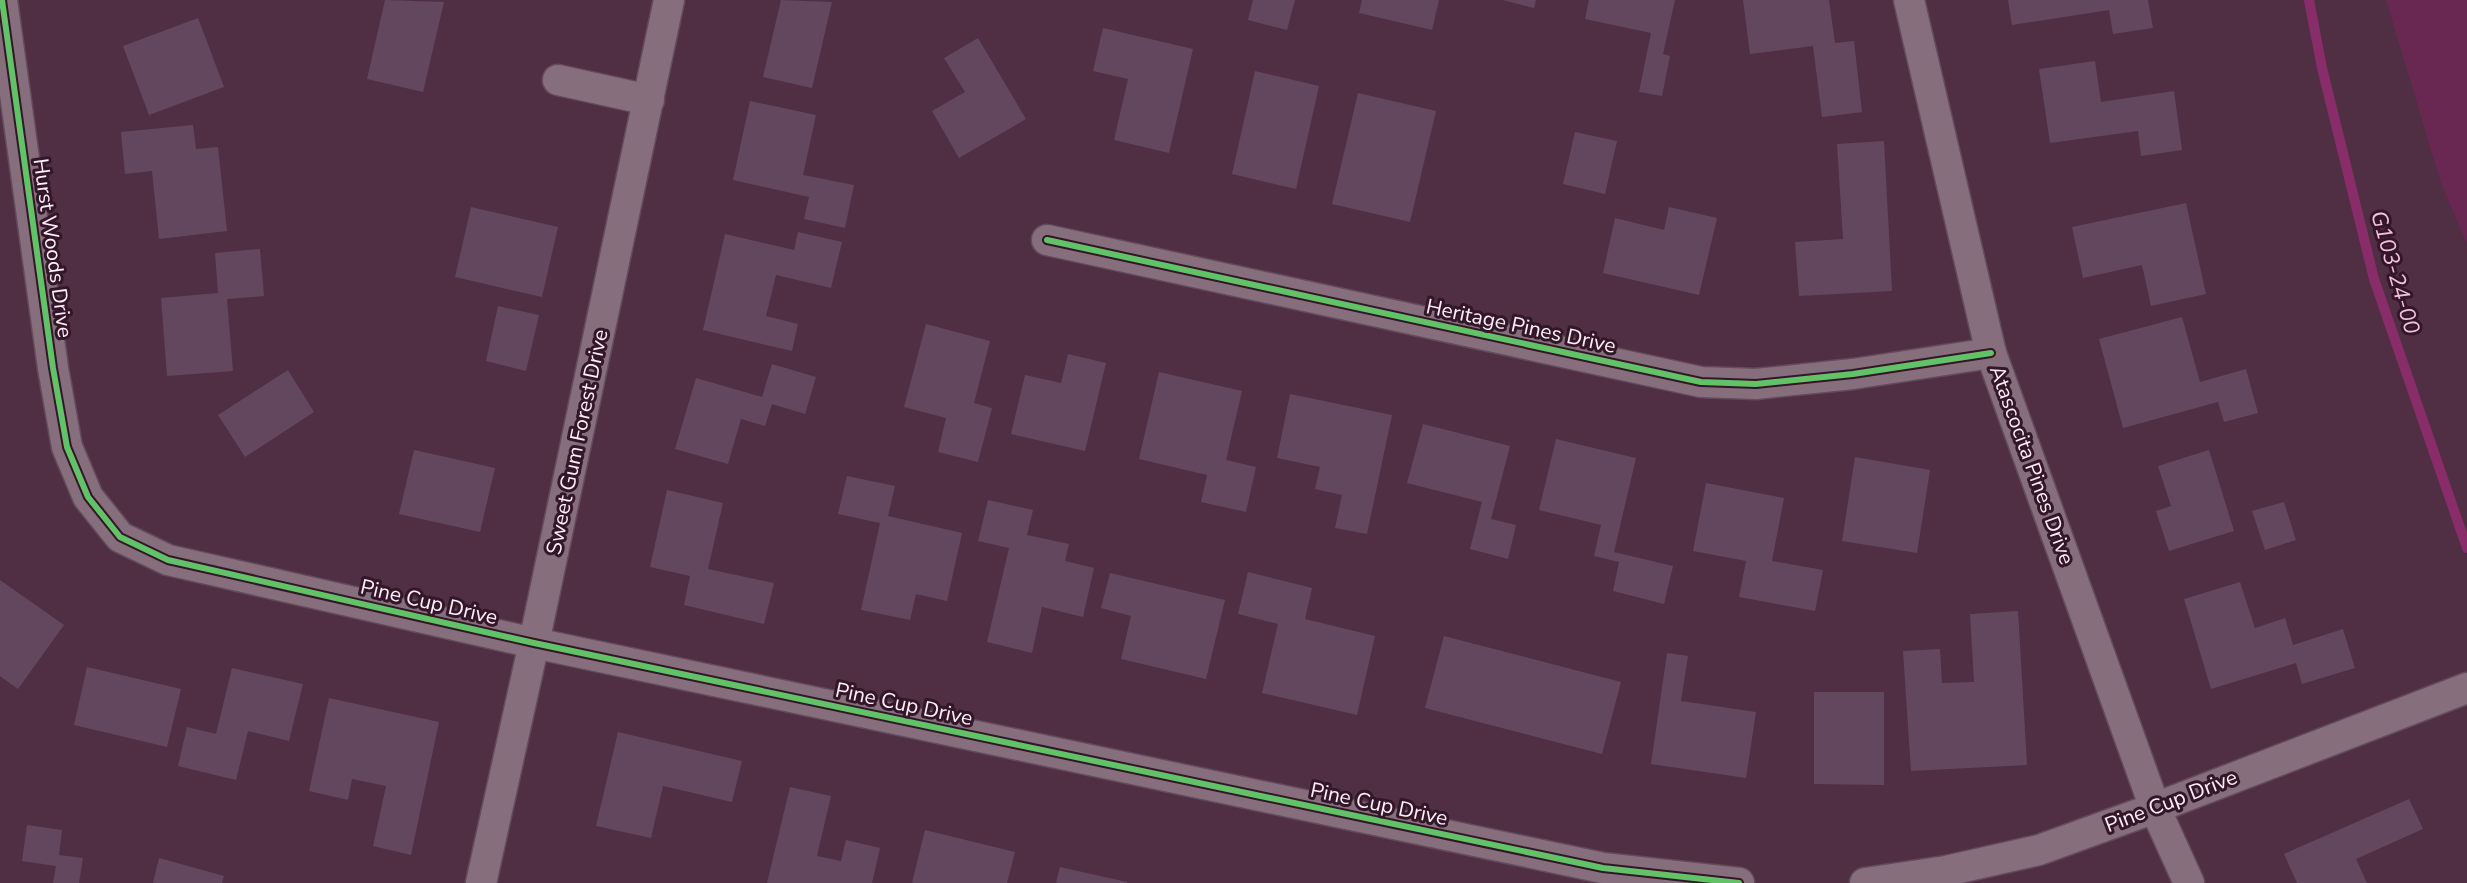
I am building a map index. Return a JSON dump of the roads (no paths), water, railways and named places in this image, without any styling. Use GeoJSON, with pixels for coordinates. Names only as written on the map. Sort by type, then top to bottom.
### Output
{"type":"FeatureCollection","features":[{"type":"Feature","properties":{"kind":"street","name":"Hurst Woods Drive"},"geometry":{"type":"LineString","coordinates":[[2,0],[53,368],[67,447],[88,497]]}},
{"type":"Feature","properties":{"kind":"street","name":"Sweet Gum Forest Drive"},"geometry":{"type":"LineString","coordinates":[[481,883],[534,643],[669,0]]}},
{"type":"Feature","properties":{"kind":"street","name":"Atascocita Pines Drive"},"geometry":{"type":"LineString","coordinates":[[1909,0],[1991,353],[2156,808],[2188,883]]}},
{"type":"Feature","properties":{"kind":"street"},"geometry":{"type":"LineString","coordinates":[[558,81],[649,100]]}},
{"type":"Feature","properties":{"kind":"street","name":"Heritage Pines Drive"},"geometry":{"type":"LineString","coordinates":[[1047,240],[1701,382],[1756,384],[1853,374],[1991,353]]}},
{"type":"Feature","properties":{"kind":"street","name":"Pine Cup Drive"},"geometry":{"type":"LineString","coordinates":[[88,497],[120,537],[168,560],[534,643],[1603,868],[1739,883]]}},
{"type":"Feature","properties":{"kind":"street","name":"Pine Cup Drive"},"geometry":{"type":"LineString","coordinates":[[1865,883],[1946,871],[2039,849],[2156,808],[2467,688]]}},
{"type":"Feature","properties":{"kind":"waterway","name":"G103-24-00"},"geometry":{"type":"LineString","coordinates":[[2309,0],[2322,68],[2374,279],[2467,548]]}}]}
